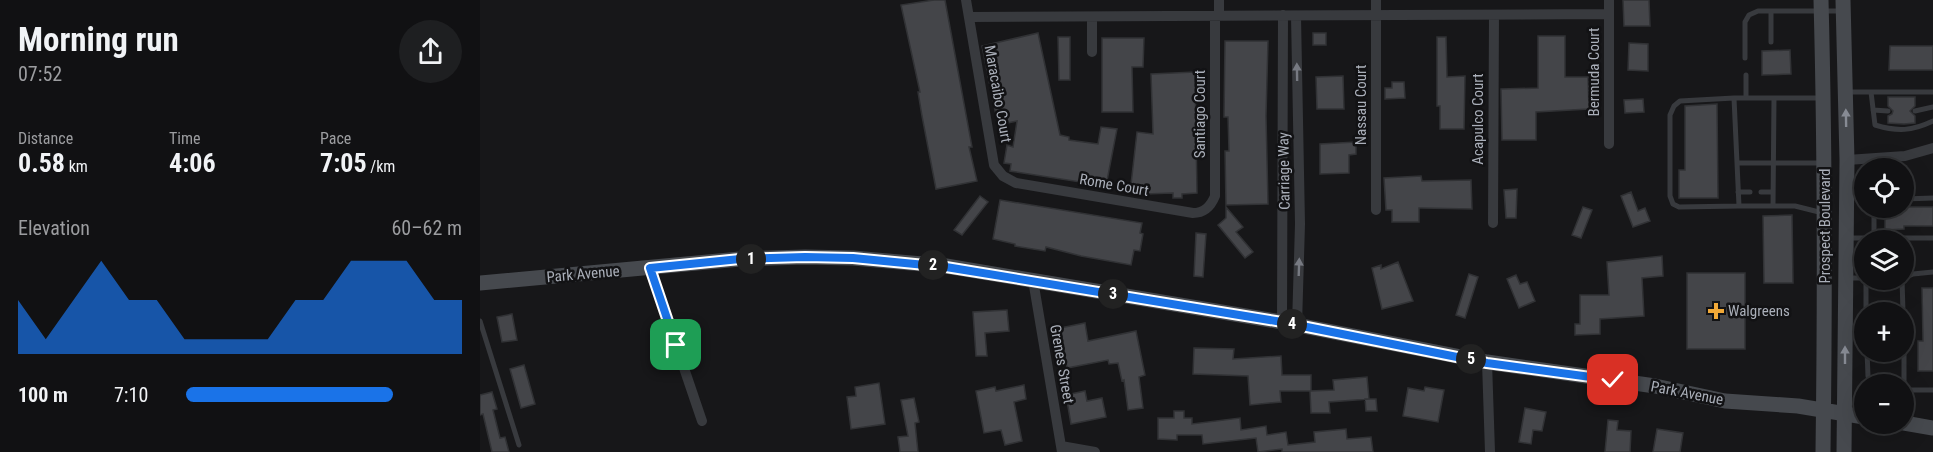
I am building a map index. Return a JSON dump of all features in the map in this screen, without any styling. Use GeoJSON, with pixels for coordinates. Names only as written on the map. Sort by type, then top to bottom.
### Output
{"type":"FeatureCollection","features":[{"type":"Feature","properties":{"kind":"main road","name":"Prospect Boulevard"},"geometry":{"type":"LineString","coordinates":[[1822,5],[1826,214],[1823,452]]}},
{"type":"Feature","properties":{"kind":"main road","name":"Prospect Boulevard"},"geometry":{"type":"LineString","coordinates":[[1843,6],[1847,160],[1844,452]]}},
{"type":"Feature","properties":{"kind":"main road","name":"Park Avenue"},"geometry":{"type":"LineString","coordinates":[[480,283],[740,259],[853,258],[946,267],[1033,280],[1289,324],[1487,363],[1655,386],[1725,401],[1854,415]]}},
{"type":"Feature","properties":{"kind":"main road"},"geometry":{"type":"LineString","coordinates":[[1914,425],[1933,428]]}},
{"type":"Feature","properties":{"kind":"street","name":"Maracaibo Court"},"geometry":{"type":"LineString","coordinates":[[966,0],[994,165],[1003,177],[1016,183]]}},
{"type":"Feature","properties":{"kind":"street","name":"Santiago Court"},"geometry":{"type":"LineString","coordinates":[[1206,209],[1215,196],[1219,0]]}},
{"type":"Feature","properties":{"kind":"street","name":"Nassau Court"},"geometry":{"type":"LineString","coordinates":[[1376,0],[1376,210]]}},
{"type":"Feature","properties":{"kind":"street","name":"Bermuda Court"},"geometry":{"type":"LineString","coordinates":[[1609,0],[1609,144]]}},
{"type":"Feature","properties":{"kind":"street"},"geometry":{"type":"LineString","coordinates":[[970,18],[1609,14]]}},
{"type":"Feature","properties":{"kind":"street","name":"Carriage Way"},"geometry":{"type":"LineString","coordinates":[[1283,15],[1282,164],[1289,324]]}},
{"type":"Feature","properties":{"kind":"street","name":"Acapulco Court"},"geometry":{"type":"LineString","coordinates":[[1493,223],[1494,15]]}},
{"type":"Feature","properties":{"kind":"street","name":"Carriage Way"},"geometry":{"type":"LineString","coordinates":[[1289,324],[1300,224],[1296,16]]}},
{"type":"Feature","properties":{"kind":"street"},"geometry":{"type":"LineString","coordinates":[[1092,17],[1092,52]]}},
{"type":"Feature","properties":{"kind":"street"},"geometry":{"type":"LineString","coordinates":[[1847,160],[1905,156],[1933,148]]}},
{"type":"Feature","properties":{"kind":"street","name":"Rome Court"},"geometry":{"type":"LineString","coordinates":[[1016,183],[1193,213],[1200,213],[1206,209]]}},
{"type":"Feature","properties":{"kind":"street"},"geometry":{"type":"LineString","coordinates":[[650,268],[702,421]]}},
{"type":"Feature","properties":{"kind":"street","name":"Grenes Street"},"geometry":{"type":"LineString","coordinates":[[1033,280],[1061,449]]}},
{"type":"Feature","properties":{"kind":"street"},"geometry":{"type":"LineString","coordinates":[[1487,363],[1490,452]]}},
{"type":"Feature","properties":{"kind":"street"},"geometry":{"type":"LineString","coordinates":[[1061,449],[1095,452]]}},
{"type":"Feature","properties":{"kind":"lane"},"geometry":{"type":"LineString","coordinates":[[1745,58],[1745,22],[1749,15],[1758,11],[1822,5],[1843,6]]}},
{"type":"Feature","properties":{"kind":"lane"},"geometry":{"type":"LineString","coordinates":[[1771,11],[1771,42]]}},
{"type":"Feature","properties":{"kind":"lane"},"geometry":{"type":"LineString","coordinates":[[1746,75],[1746,98]]}},
{"type":"Feature","properties":{"kind":"lane"},"geometry":{"type":"LineString","coordinates":[[1845,92],[1933,92],[1933,97]]}},
{"type":"Feature","properties":{"kind":"lane"},"geometry":{"type":"LineString","coordinates":[[1871,92],[1875,125],[1891,130],[1916,129],[1933,121]]}},
{"type":"Feature","properties":{"kind":"lane"},"geometry":{"type":"LineString","coordinates":[[1824,98],[1734,98],[1680,101],[1674,106],[1670,115],[1670,196],[1673,204],[1679,207],[1795,206],[1826,214]]}},
{"type":"Feature","properties":{"kind":"lane"},"geometry":{"type":"LineString","coordinates":[[1734,98],[1738,206]]}},
{"type":"Feature","properties":{"kind":"lane"},"geometry":{"type":"LineString","coordinates":[[1773,206],[1774,98]]}},
{"type":"Feature","properties":{"kind":"lane"},"geometry":{"type":"LineString","coordinates":[[1915,111],[1933,107]]}},
{"type":"Feature","properties":{"kind":"lane"},"geometry":{"type":"LineString","coordinates":[[1874,110],[1888,111]]}},
{"type":"Feature","properties":{"kind":"lane"},"geometry":{"type":"LineString","coordinates":[[1737,163],[1825,163]]}},
{"type":"Feature","properties":{"kind":"lane"},"geometry":{"type":"LineString","coordinates":[[1282,164],[1299,164]]}},
{"type":"Feature","properties":{"kind":"lane"},"geometry":{"type":"LineString","coordinates":[[1738,192],[1750,192]]}},
{"type":"Feature","properties":{"kind":"lane"},"geometry":{"type":"LineString","coordinates":[[1761,192],[1773,192]]}},
{"type":"Feature","properties":{"kind":"lane"},"geometry":{"type":"LineString","coordinates":[[1914,199],[1933,198]]}},
{"type":"Feature","properties":{"kind":"lane"},"geometry":{"type":"LineString","coordinates":[[1846,238],[1854,238]]}},
{"type":"Feature","properties":{"kind":"lane"},"geometry":{"type":"LineString","coordinates":[[1914,238],[1933,238]]}},
{"type":"Feature","properties":{"kind":"lane"},"geometry":{"type":"LineString","coordinates":[[1914,274],[1933,272]]}},
{"type":"Feature","properties":{"kind":"lane"},"geometry":{"type":"LineString","coordinates":[[1846,278],[1854,278]]}},
{"type":"Feature","properties":{"kind":"lane"},"geometry":{"type":"LineString","coordinates":[[480,321],[519,445]]}},
{"type":"Feature","properties":{"kind":"lane"},"geometry":{"type":"LineString","coordinates":[[1914,390],[1933,390]]}},
{"type":"Feature","properties":{"kind":"building"},"geometry":{"type":"Polygon","coordinates":[[[945,0],[972,147],[969,147],[977,181],[936,189],[918,92],[920,92],[901,5],[945,0]]]}},
{"type":"Feature","properties":{"kind":"building"},"geometry":{"type":"Polygon","coordinates":[[[1623,0],[1649,0],[1650,26],[1624,26],[1623,0]]]}},
{"type":"Feature","properties":{"kind":"building"},"geometry":{"type":"Polygon","coordinates":[[[1038,33],[1060,135],[1069,137],[1069,140],[1098,144],[1101,127],[1117,129],[1106,186],[1010,171],[1011,164],[1004,163],[1007,145],[1013,147],[1017,121],[998,125],[982,46],[1038,33]]]}},
{"type":"Feature","properties":{"kind":"building"},"geometry":{"type":"Polygon","coordinates":[[[1313,33],[1326,33],[1326,45],[1313,45],[1313,33]]]}},
{"type":"Feature","properties":{"kind":"building"},"geometry":{"type":"Polygon","coordinates":[[[1538,36],[1565,36],[1565,77],[1588,77],[1589,109],[1536,112],[1536,140],[1502,140],[1501,89],[1538,88],[1538,36]]]}},
{"type":"Feature","properties":{"kind":"building"},"geometry":{"type":"Polygon","coordinates":[[[1058,37],[1070,37],[1070,80],[1059,80],[1058,37]]]}},
{"type":"Feature","properties":{"kind":"building"},"geometry":{"type":"Polygon","coordinates":[[[1437,37],[1446,37],[1447,77],[1465,76],[1464,129],[1440,129],[1440,106],[1437,106],[1437,37]]]}},
{"type":"Feature","properties":{"kind":"building"},"geometry":{"type":"Polygon","coordinates":[[[1102,38],[1144,38],[1143,67],[1132,67],[1133,112],[1102,112],[1102,38]]]}},
{"type":"Feature","properties":{"kind":"building"},"geometry":{"type":"Polygon","coordinates":[[[1225,41],[1268,41],[1266,116],[1268,204],[1226,205],[1225,151],[1229,151],[1228,117],[1224,117],[1225,41]]]}},
{"type":"Feature","properties":{"kind":"building"},"geometry":{"type":"Polygon","coordinates":[[[1629,43],[1648,44],[1648,71],[1628,70],[1629,43]]]}},
{"type":"Feature","properties":{"kind":"building"},"geometry":{"type":"Polygon","coordinates":[[[1890,46],[1933,46],[1933,70],[1889,70],[1890,46]]]}},
{"type":"Feature","properties":{"kind":"building"},"geometry":{"type":"Polygon","coordinates":[[[1790,50],[1791,74],[1762,75],[1762,51],[1790,50]]]}},
{"type":"Feature","properties":{"kind":"building"},"geometry":{"type":"Polygon","coordinates":[[[1195,72],[1197,193],[1182,194],[1182,198],[1173,198],[1173,193],[1130,193],[1137,132],[1153,134],[1151,74],[1195,72]]]}},
{"type":"Feature","properties":{"kind":"building"},"geometry":{"type":"Polygon","coordinates":[[[1343,76],[1344,109],[1317,109],[1316,77],[1343,76]]]}},
{"type":"Feature","properties":{"kind":"building"},"geometry":{"type":"Polygon","coordinates":[[[1392,82],[1404,82],[1405,98],[1385,99],[1385,88],[1392,88],[1392,82]]]}},
{"type":"Feature","properties":{"kind":"building"},"geometry":{"type":"Polygon","coordinates":[[[1888,97],[1915,97],[1915,106],[1910,111],[1915,116],[1915,123],[1888,123],[1888,116],[1893,111],[1888,106],[1888,97]]]}},
{"type":"Feature","properties":{"kind":"building"},"geometry":{"type":"Polygon","coordinates":[[[1643,99],[1644,112],[1625,113],[1624,100],[1643,99]]]}},
{"type":"Feature","properties":{"kind":"building"},"geometry":{"type":"Polygon","coordinates":[[[1717,104],[1718,198],[1679,198],[1679,170],[1685,170],[1685,106],[1717,104]]]}},
{"type":"Feature","properties":{"kind":"building"},"geometry":{"type":"Polygon","coordinates":[[[1356,142],[1356,154],[1349,155],[1349,173],[1320,174],[1320,144],[1356,142]]]}},
{"type":"Feature","properties":{"kind":"building"},"geometry":{"type":"Polygon","coordinates":[[[1421,176],[1422,181],[1471,180],[1472,209],[1419,208],[1419,222],[1392,222],[1392,210],[1386,210],[1384,178],[1421,176]]]}},
{"type":"Feature","properties":{"kind":"building"},"geometry":{"type":"Polygon","coordinates":[[[1517,189],[1516,218],[1506,218],[1504,190],[1517,189]]]}},
{"type":"Feature","properties":{"kind":"building"},"geometry":{"type":"Polygon","coordinates":[[[1631,192],[1638,211],[1645,208],[1650,221],[1633,227],[1621,196],[1631,192]]]}},
{"type":"Feature","properties":{"kind":"building"},"geometry":{"type":"Polygon","coordinates":[[[980,196],[988,202],[962,235],[954,230],[980,196]]]}},
{"type":"Feature","properties":{"kind":"building"},"geometry":{"type":"Polygon","coordinates":[[[1000,200],[1142,223],[1140,251],[1134,250],[1131,265],[1046,247],[1045,251],[1015,246],[1015,244],[993,239],[1000,200]]]}},
{"type":"Feature","properties":{"kind":"building"},"geometry":{"type":"Polygon","coordinates":[[[1226,207],[1243,227],[1236,232],[1253,252],[1245,258],[1218,225],[1226,218],[1226,207]]]}},
{"type":"Feature","properties":{"kind":"building"},"geometry":{"type":"Polygon","coordinates":[[[1583,207],[1592,210],[1581,238],[1572,235],[1583,207]]]}},
{"type":"Feature","properties":{"kind":"building"},"geometry":{"type":"Polygon","coordinates":[[[1914,207],[1933,207],[1933,226],[1904,226],[1904,229],[1885,230],[1885,218],[1914,218],[1914,207]]]}},
{"type":"Feature","properties":{"kind":"building"},"geometry":{"type":"Polygon","coordinates":[[[1792,215],[1793,283],[1764,283],[1763,216],[1792,215]]]}},
{"type":"Feature","properties":{"kind":"building"},"geometry":{"type":"Polygon","coordinates":[[[1196,233],[1206,234],[1203,277],[1194,276],[1196,233]]]}},
{"type":"Feature","properties":{"kind":"building"},"geometry":{"type":"Polygon","coordinates":[[[1662,256],[1663,276],[1642,278],[1644,316],[1600,319],[1600,334],[1575,335],[1575,324],[1580,324],[1580,295],[1609,295],[1607,262],[1662,256]]]}},
{"type":"Feature","properties":{"kind":"building"},"geometry":{"type":"Polygon","coordinates":[[[1398,262],[1413,301],[1382,309],[1372,268],[1381,265],[1381,269],[1398,262]]]}},
{"type":"Feature","properties":{"kind":"building","name":"Walgreens"},"geometry":{"type":"Polygon","coordinates":[[[1687,273],[1745,273],[1745,349],[1687,349],[1687,273]]]}},
{"type":"Feature","properties":{"kind":"building"},"geometry":{"type":"Polygon","coordinates":[[[1469,274],[1478,277],[1465,318],[1456,315],[1469,274]]]}},
{"type":"Feature","properties":{"kind":"building"},"geometry":{"type":"Polygon","coordinates":[[[1516,275],[1520,284],[1527,282],[1535,301],[1519,308],[1507,279],[1516,275]]]}},
{"type":"Feature","properties":{"kind":"building"},"geometry":{"type":"Polygon","coordinates":[[[1922,288],[1933,288],[1933,371],[1918,371],[1918,341],[1923,341],[1922,288]]]}},
{"type":"Feature","properties":{"kind":"building"},"geometry":{"type":"Polygon","coordinates":[[[1007,310],[1009,331],[985,333],[987,356],[976,356],[973,312],[1007,310]]]}},
{"type":"Feature","properties":{"kind":"building"},"geometry":{"type":"Polygon","coordinates":[[[512,314],[517,340],[502,342],[497,317],[512,314]]]}},
{"type":"Feature","properties":{"kind":"building"},"geometry":{"type":"Polygon","coordinates":[[[1085,323],[1088,341],[1136,331],[1145,375],[1139,377],[1143,408],[1128,410],[1124,380],[1122,381],[1118,363],[1109,364],[1108,360],[1067,368],[1060,328],[1085,323]]]}},
{"type":"Feature","properties":{"kind":"building"},"geometry":{"type":"Polygon","coordinates":[[[1194,348],[1234,349],[1233,359],[1281,356],[1282,375],[1311,375],[1311,391],[1280,391],[1281,402],[1250,405],[1248,376],[1193,374],[1194,348]]]}},
{"type":"Feature","properties":{"kind":"building"},"geometry":{"type":"Polygon","coordinates":[[[524,365],[535,404],[521,408],[510,369],[524,365]]]}},
{"type":"Feature","properties":{"kind":"building"},"geometry":{"type":"Polygon","coordinates":[[[1367,377],[1369,399],[1329,402],[1330,413],[1311,413],[1310,391],[1334,390],[1333,380],[1367,377]]]}},
{"type":"Feature","properties":{"kind":"building"},"geometry":{"type":"Polygon","coordinates":[[[879,383],[885,424],[851,429],[847,397],[856,396],[855,387],[879,383]]]}},
{"type":"Feature","properties":{"kind":"building"},"geometry":{"type":"Polygon","coordinates":[[[1024,385],[1026,399],[1014,402],[1022,441],[1005,445],[1001,430],[984,433],[976,391],[995,387],[996,391],[1024,385]]]}},
{"type":"Feature","properties":{"kind":"building"},"geometry":{"type":"Polygon","coordinates":[[[1425,387],[1444,390],[1438,422],[1403,416],[1408,388],[1424,391],[1425,387]]]}},
{"type":"Feature","properties":{"kind":"building"},"geometry":{"type":"Polygon","coordinates":[[[1085,391],[1087,401],[1102,398],[1106,417],[1071,424],[1066,395],[1085,391]]]}},
{"type":"Feature","properties":{"kind":"building"},"geometry":{"type":"Polygon","coordinates":[[[492,392],[497,409],[493,410],[500,438],[505,437],[509,452],[492,452],[483,414],[480,415],[480,395],[492,392]]]}},
{"type":"Feature","properties":{"kind":"building"},"geometry":{"type":"Polygon","coordinates":[[[914,398],[919,422],[915,423],[918,452],[900,452],[898,437],[908,436],[901,400],[914,398]]]}},
{"type":"Feature","properties":{"kind":"building"},"geometry":{"type":"Polygon","coordinates":[[[1365,399],[1376,399],[1377,411],[1366,411],[1365,399]]]}},
{"type":"Feature","properties":{"kind":"building"},"geometry":{"type":"Polygon","coordinates":[[[1525,408],[1546,412],[1542,431],[1533,430],[1531,444],[1519,442],[1525,408]]]}},
{"type":"Feature","properties":{"kind":"building"},"geometry":{"type":"Polygon","coordinates":[[[1174,411],[1184,411],[1184,418],[1192,418],[1192,424],[1240,418],[1241,430],[1266,426],[1267,435],[1286,432],[1288,445],[1315,442],[1314,432],[1346,429],[1347,439],[1371,437],[1373,452],[1282,452],[1282,449],[1258,452],[1256,438],[1203,444],[1202,435],[1177,435],[1177,440],[1158,439],[1158,418],[1174,418],[1174,411]]]}},
{"type":"Feature","properties":{"kind":"building"},"geometry":{"type":"Polygon","coordinates":[[[1608,420],[1618,421],[1617,430],[1631,431],[1630,452],[1605,452],[1608,420]]]}},
{"type":"Feature","properties":{"kind":"building"},"geometry":{"type":"Polygon","coordinates":[[[1657,429],[1683,433],[1680,452],[1653,452],[1657,429]]]}},
{"type":"Feature","properties":{"kind":"place","name":"Walgreens"},"geometry":{"type":"Point","coordinates":[1716,311]}},
{"type":"Feature","properties":{"kind":"route"},"geometry":{"type":"LineString","coordinates":[[676,345],[650,268],[740,259],[853,258],[946,267],[1033,280],[1282,322],[1487,363],[1613,380]]}}]}
